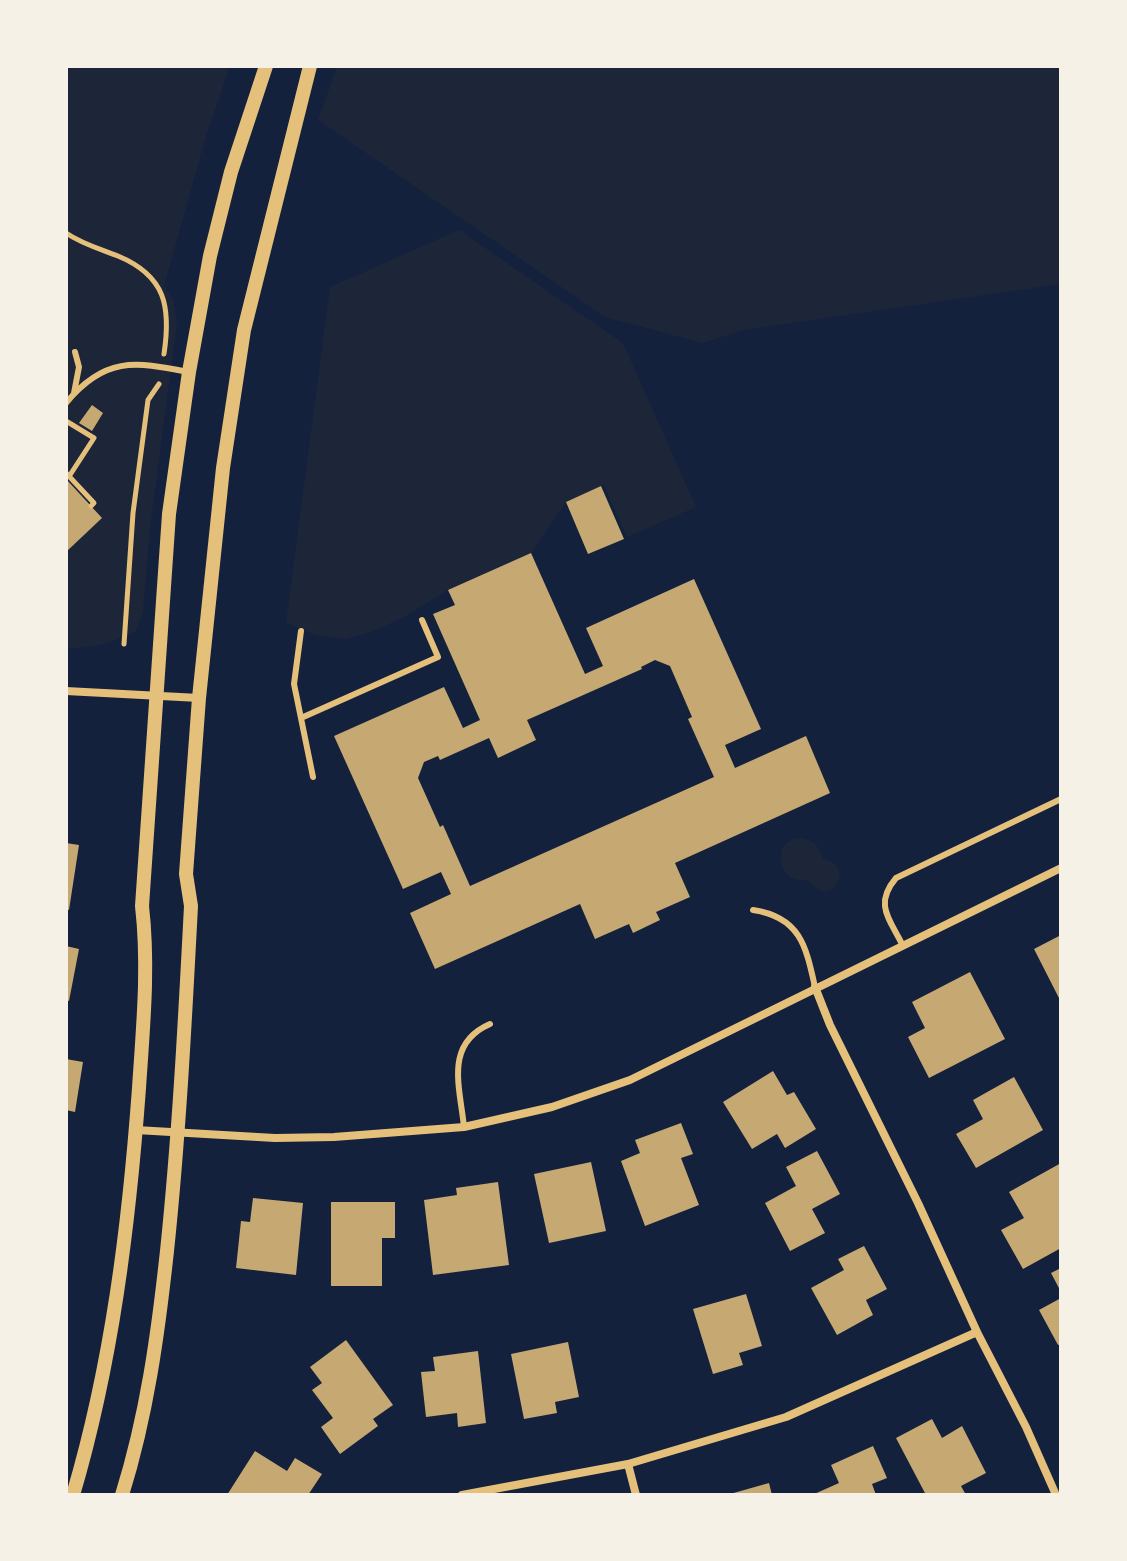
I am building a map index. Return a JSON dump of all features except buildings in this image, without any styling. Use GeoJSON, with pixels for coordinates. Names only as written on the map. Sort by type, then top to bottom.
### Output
{"type":"FeatureCollection","features":[{"type":"Feature","properties":{"kind":"street"},"geometry":{"type":"LineString","coordinates":[[73,1495],[88,1446],[109,1345],[136,1130],[147,950],[142,906],[169,514],[189,372],[213,242],[231,172],[266,66]]}},
{"type":"Feature","properties":{"kind":"street"},"geometry":{"type":"LineString","coordinates":[[122,1495],[134,1458],[156,1350],[178,1132],[191,906],[186,874],[199,698],[223,468],[244,330],[310,66]]}},
{"type":"Feature","properties":{"kind":"street"},"geometry":{"type":"LineString","coordinates":[[66,691],[199,698]]}},
{"type":"Feature","properties":{"kind":"street"},"geometry":{"type":"LineString","coordinates":[[136,1130],[275,1138],[319,1137],[464,1127],[552,1107],[630,1080],[1061,868]]}},
{"type":"Feature","properties":{"kind":"street"},"geometry":{"type":"LineString","coordinates":[[815,987],[830,1025],[918,1203],[977,1332],[1026,1427],[1056,1495]]}},
{"type":"Feature","properties":{"kind":"street"},"geometry":{"type":"LineString","coordinates":[[462,1495],[628,1464],[786,1417],[977,1332]]}},
{"type":"Feature","properties":{"kind":"street"},"geometry":{"type":"LineString","coordinates":[[628,1464],[636,1495]]}},
{"type":"Feature","properties":{"kind":"lane"},"geometry":{"type":"LineString","coordinates":[[74,393],[79,367],[75,352]]}},
{"type":"Feature","properties":{"kind":"lane"},"geometry":{"type":"LineString","coordinates":[[66,403],[93,376],[114,366],[135,363],[189,372]]}},
{"type":"Feature","properties":{"kind":"lane"},"geometry":{"type":"LineString","coordinates":[[301,718],[438,657],[422,620]]}},
{"type":"Feature","properties":{"kind":"lane"},"geometry":{"type":"LineString","coordinates":[[301,631],[294,684],[313,777]]}},
{"type":"Feature","properties":{"kind":"lane"},"geometry":{"type":"LineString","coordinates":[[902,944],[883,905],[884,895],[896,878],[1061,799]]}},
{"type":"Feature","properties":{"kind":"lane"},"geometry":{"type":"LineString","coordinates":[[753,910],[773,913],[798,935],[808,954],[815,987]]}},
{"type":"Feature","properties":{"kind":"lane"},"geometry":{"type":"LineString","coordinates":[[464,1127],[457,1064],[462,1046],[476,1030],[490,1024]]}},
{"type":"Feature","properties":{"kind":"path"},"geometry":{"type":"LineString","coordinates":[[66,233],[85,244],[121,257],[151,278],[167,307],[168,325],[162,366]]}},
{"type":"Feature","properties":{"kind":"path"},"geometry":{"type":"LineString","coordinates":[[124,644],[133,513],[148,400],[159,384]]}},
{"type":"Feature","properties":{"kind":"path"},"geometry":{"type":"LineString","coordinates":[[66,421],[94,438],[68,474],[94,503],[91,506]]}},
{"type":"Feature","properties":{"kind":"shaded area"},"geometry":{"type":"Polygon","coordinates":[[[66,66],[230,66],[206,136],[164,286],[173,299],[177,323],[150,528],[143,612],[135,632],[102,644],[76,648],[66,648],[66,66]]]}},
{"type":"Feature","properties":{"kind":"shaded area"},"geometry":{"type":"Polygon","coordinates":[[[337,66],[1061,66],[1061,284],[743,330],[703,343],[605,317],[318,120],[337,66]]]}},
{"type":"Feature","properties":{"kind":"shaded area"},"geometry":{"type":"Polygon","coordinates":[[[459,230],[623,343],[696,507],[627,537],[604,485],[566,502],[531,553],[448,590],[402,618],[371,632],[345,639],[315,635],[286,623],[330,287],[459,230]]]}},
{"type":"Feature","properties":{"kind":"shaded area"},"geometry":{"type":"Polygon","coordinates":[[[793,839],[811,841],[823,859],[839,870],[840,877],[832,889],[825,891],[817,888],[808,880],[794,878],[784,871],[781,860],[784,845],[793,839]]]}}]}
